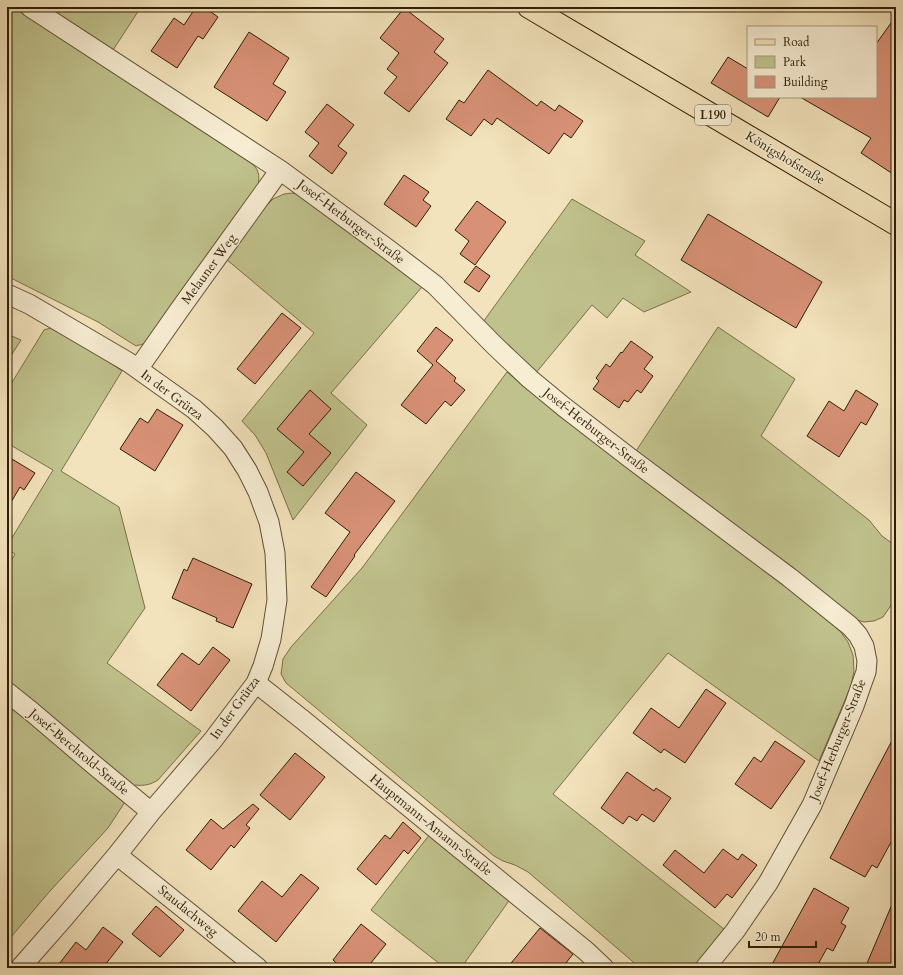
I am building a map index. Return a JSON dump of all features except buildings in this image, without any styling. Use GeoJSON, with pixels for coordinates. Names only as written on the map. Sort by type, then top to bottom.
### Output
{"type":"FeatureCollection","features":[{"type":"Feature","properties":{"kind":"main road","name":"Königshofstraße"},"geometry":{"type":"LineString","coordinates":[[529,7],[896,224]]}},
{"type":"Feature","properties":{"kind":"street","name":"Josef-Herburger-Straße"},"geometry":{"type":"LineString","coordinates":[[30,7],[280,170],[389,250],[435,286],[530,379],[564,407],[789,578],[850,626],[858,635],[864,646],[867,661],[864,677],[854,706],[812,806],[768,883],[735,931],[704,968]]}},
{"type":"Feature","properties":{"kind":"street","name":"Melauner Weg"},"geometry":{"type":"LineString","coordinates":[[138,369],[280,170]]}},
{"type":"Feature","properties":{"kind":"street","name":"In der Grütza"},"geometry":{"type":"LineString","coordinates":[[7,294],[29,304],[138,369],[194,409],[215,428],[233,448],[247,470],[258,492],[269,522],[275,553],[277,600],[271,638],[263,666],[256,683],[213,740],[20,968]]}},
{"type":"Feature","properties":{"kind":"street","name":"Hauptmann-Amann-Straße"},"geometry":{"type":"LineString","coordinates":[[256,683],[586,951],[604,968]]}},
{"type":"Feature","properties":{"kind":"street","name":"Josef-Berchtold-Straße"},"geometry":{"type":"LineString","coordinates":[[7,692],[151,812]]}},
{"type":"Feature","properties":{"kind":"street","name":"Staudachweg"},"geometry":{"type":"LineString","coordinates":[[117,855],[258,968]]}},
{"type":"Feature","properties":{"kind":"green space"},"geometry":{"type":"Polygon","coordinates":[[[7,7],[18,9],[250,161],[258,172],[258,187],[143,344],[136,346],[98,322],[7,276],[7,7]]]}},
{"type":"Feature","properties":{"kind":"green space"},"geometry":{"type":"Polygon","coordinates":[[[47,7],[141,7],[113,50],[47,7]]]}},
{"type":"Feature","properties":{"kind":"green space"},"geometry":{"type":"Polygon","coordinates":[[[292,193],[300,195],[369,245],[422,287],[331,393],[367,425],[293,520],[266,453],[255,435],[242,421],[314,333],[226,259],[262,210],[273,199],[284,194],[292,193]]]}},
{"type":"Feature","properties":{"kind":"green space"},"geometry":{"type":"Polygon","coordinates":[[[572,199],[645,241],[635,255],[691,292],[644,312],[623,298],[607,318],[592,305],[535,374],[483,322],[572,199]]]}},
{"type":"Feature","properties":{"kind":"green space"},"geometry":{"type":"Polygon","coordinates":[[[718,327],[795,379],[761,436],[869,520],[882,536],[896,546],[896,598],[883,617],[874,621],[864,622],[857,620],[636,451],[718,327]]]}},
{"type":"Feature","properties":{"kind":"green space"},"geometry":{"type":"Polygon","coordinates":[[[50,328],[86,346],[122,371],[61,471],[119,507],[145,608],[107,663],[201,731],[158,780],[147,785],[135,785],[132,788],[7,684],[7,568],[15,554],[7,549],[7,546],[53,470],[7,443],[7,383],[11,384],[44,330],[50,328]]]}},
{"type":"Feature","properties":{"kind":"green space"},"geometry":{"type":"Polygon","coordinates":[[[7,334],[21,340],[7,362],[7,334]]]}},
{"type":"Feature","properties":{"kind":"green space"},"geometry":{"type":"Polygon","coordinates":[[[507,372],[783,584],[840,631],[848,642],[853,655],[854,671],[851,686],[819,761],[668,653],[553,794],[724,929],[693,968],[639,968],[528,872],[494,856],[286,683],[281,674],[283,659],[291,647],[362,568],[507,372]]]}},
{"type":"Feature","properties":{"kind":"green space"},"geometry":{"type":"Polygon","coordinates":[[[7,702],[125,802],[108,828],[50,891],[7,943],[7,702]]]}},
{"type":"Feature","properties":{"kind":"green space"},"geometry":{"type":"Polygon","coordinates":[[[430,834],[511,898],[461,968],[445,968],[371,910],[430,834]]]}}]}
